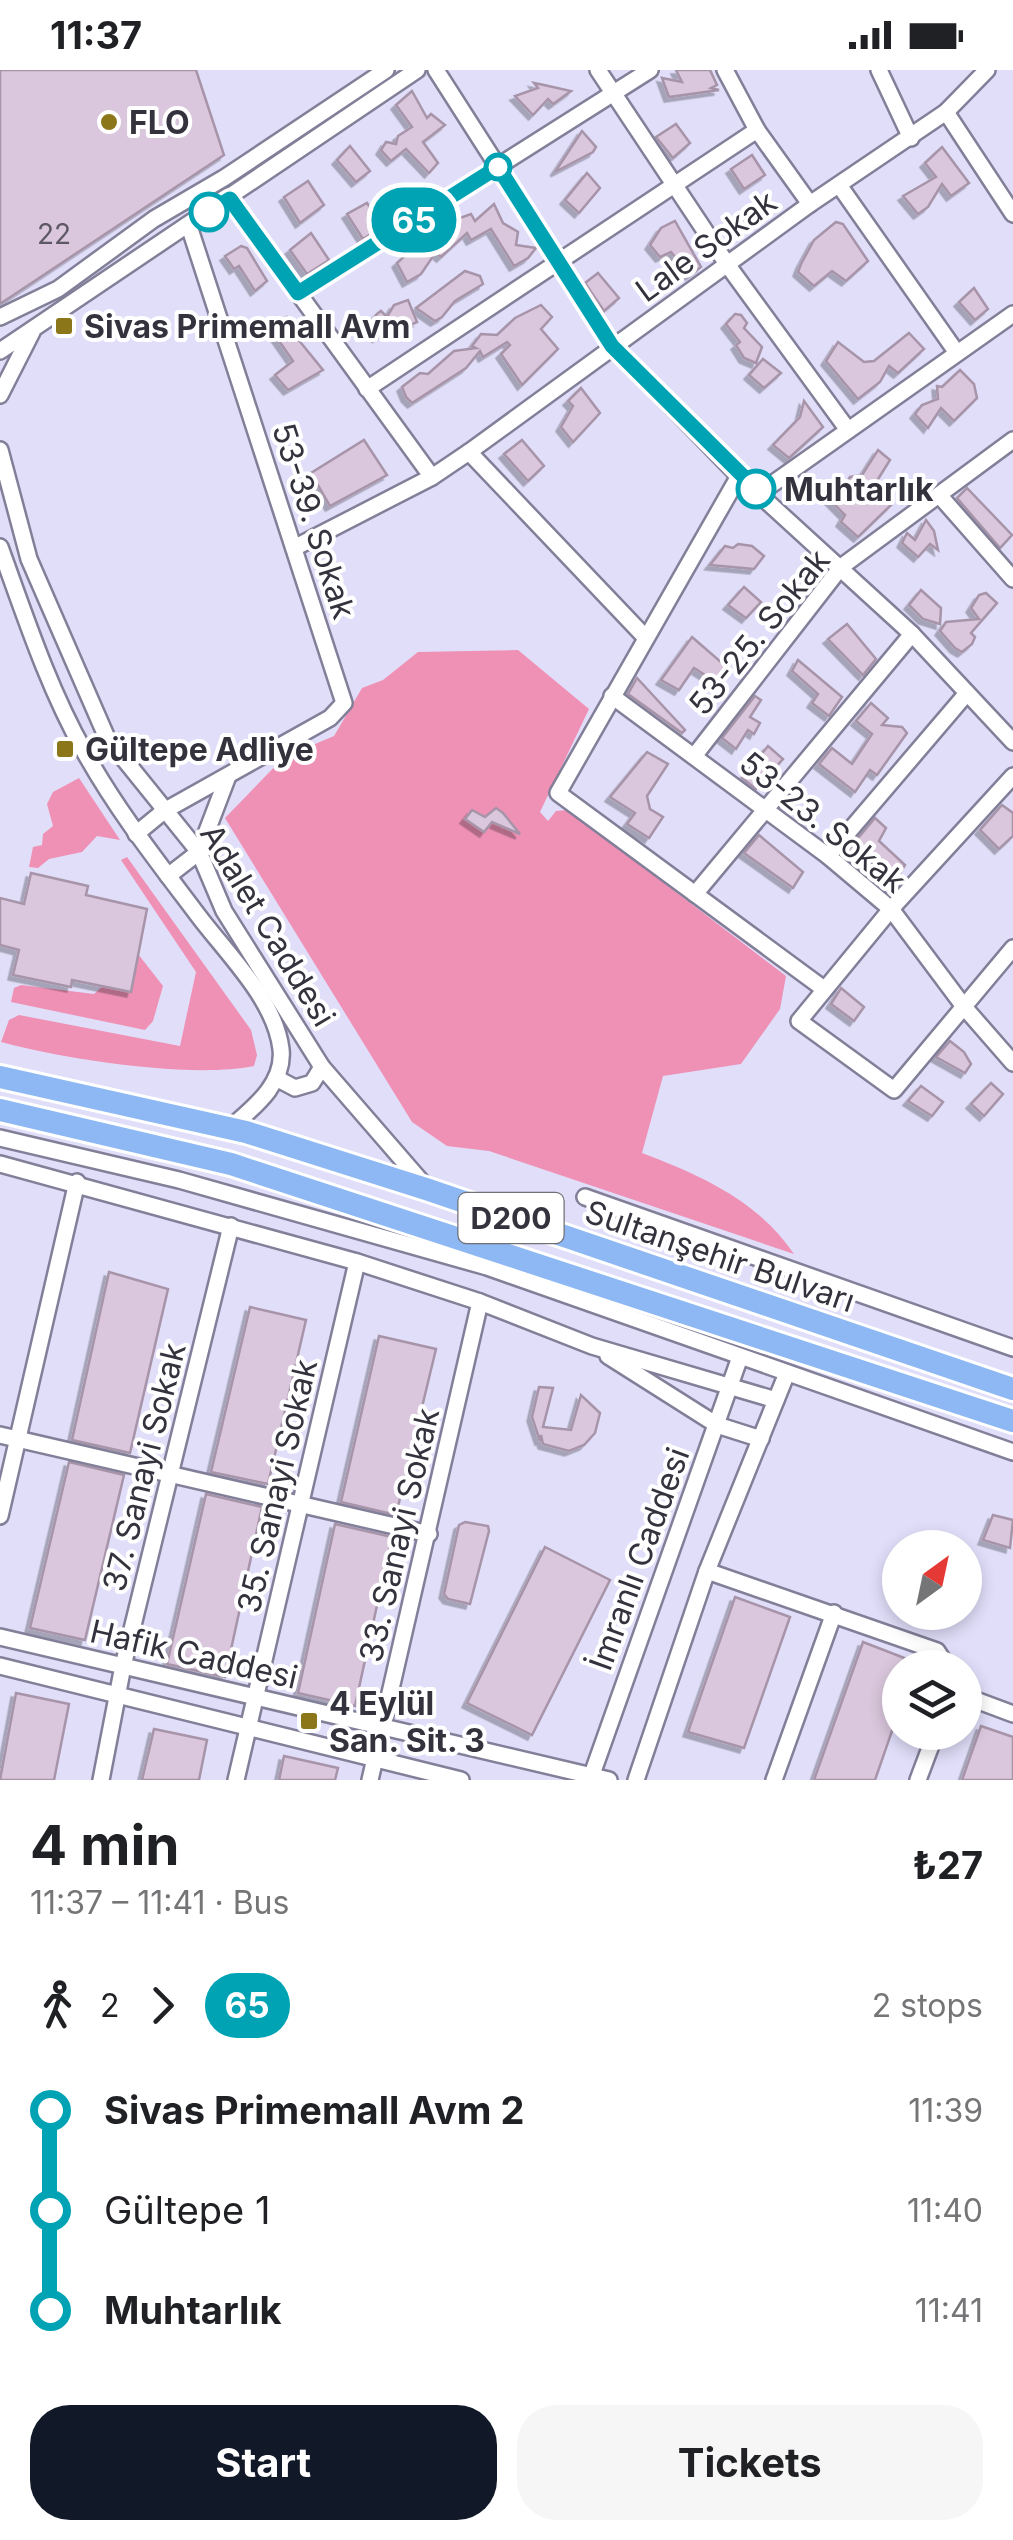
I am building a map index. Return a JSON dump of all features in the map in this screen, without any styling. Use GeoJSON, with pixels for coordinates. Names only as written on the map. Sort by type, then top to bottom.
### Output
{"type":"FeatureCollection","features":[{"type":"Feature","properties":{"kind":"highway","name":"Sultanşehir Bulvarı"},"geometry":{"type":"LineString","coordinates":[[0,1077],[230,1128],[429,1190],[1013,1388]]}},
{"type":"Feature","properties":{"kind":"highway","name":"Sultanşehir Bulvarı"},"geometry":{"type":"LineString","coordinates":[[0,1110],[231,1164],[1013,1421]]}},
{"type":"Feature","properties":{"kind":"street"},"geometry":{"type":"LineString","coordinates":[[0,317],[58,289],[154,219],[224,178],[386,70]]}},
{"type":"Feature","properties":{"kind":"street"},"geometry":{"type":"LineString","coordinates":[[0,351],[417,70]]}},
{"type":"Feature","properties":{"kind":"street"},"geometry":{"type":"LineString","coordinates":[[436,70],[612,346],[739,476],[761,492],[912,634],[1013,742]]}},
{"type":"Feature","properties":{"kind":"street"},"geometry":{"type":"LineString","coordinates":[[598,70],[729,267],[848,430]]}},
{"type":"Feature","properties":{"kind":"street"},"geometry":{"type":"LineString","coordinates":[[298,293],[650,70]]}},
{"type":"Feature","properties":{"kind":"street"},"geometry":{"type":"LineString","coordinates":[[724,70],[757,130],[810,204]]}},
{"type":"Feature","properties":{"kind":"street"},"geometry":{"type":"LineString","coordinates":[[879,70],[911,138]]}},
{"type":"Feature","properties":{"kind":"street","name":"Lale Sokak"},"geometry":{"type":"LineString","coordinates":[[294,548],[470,452],[612,346],[729,267],[810,204],[911,138],[946,112],[987,70]]}},
{"type":"Feature","properties":{"kind":"street"},"geometry":{"type":"LineString","coordinates":[[946,112],[1013,214]]}},
{"type":"Feature","properties":{"kind":"street"},"geometry":{"type":"LineString","coordinates":[[367,389],[557,259],[757,130]]}},
{"type":"Feature","properties":{"kind":"street"},"geometry":{"type":"LineString","coordinates":[[839,185],[957,352]]}},
{"type":"Feature","properties":{"kind":"street"},"geometry":{"type":"LineString","coordinates":[[230,199],[432,476]]}},
{"type":"Feature","properties":{"kind":"street","name":"53-39. Sokak"},"geometry":{"type":"LineString","coordinates":[[136,834],[164,811],[330,718],[344,703],[189,226]]}},
{"type":"Feature","properties":{"kind":"street"},"geometry":{"type":"LineString","coordinates":[[761,492],[1013,314]]}},
{"type":"Feature","properties":{"kind":"street"},"geometry":{"type":"LineString","coordinates":[[0,395],[34,330]]}},
{"type":"Feature","properties":{"kind":"street","name":"53-25. Sokak"},"geometry":{"type":"LineString","coordinates":[[695,755],[842,566],[1013,440]]}},
{"type":"Feature","properties":{"kind":"street","name":"Adalet Caddesi"},"geometry":{"type":"LineString","coordinates":[[0,450],[29,559],[78,681],[106,738],[199,852],[224,910],[322,1068],[429,1190]]}},
{"type":"Feature","properties":{"kind":"street"},"geometry":{"type":"LineString","coordinates":[[470,452],[644,637]]}},
{"type":"Feature","properties":{"kind":"street"},"geometry":{"type":"LineString","coordinates":[[739,476],[558,793],[824,989]]}},
{"type":"Feature","properties":{"kind":"street"},"geometry":{"type":"LineString","coordinates":[[940,496],[1013,580]]}},
{"type":"Feature","properties":{"kind":"street","name":"Adalet Caddesi"},"geometry":{"type":"LineString","coordinates":[[0,547],[54,689],[84,750],[136,834],[268,1010],[282,1050],[276,1078]]}},
{"type":"Feature","properties":{"kind":"street"},"geometry":{"type":"LineString","coordinates":[[695,894],[912,634]]}},
{"type":"Feature","properties":{"kind":"street"},"geometry":{"type":"LineString","coordinates":[[828,856],[967,693]]}},
{"type":"Feature","properties":{"kind":"street","name":"53-23. Sokak"},"geometry":{"type":"LineString","coordinates":[[612,696],[828,856],[891,908],[964,1008],[1013,1063]]}},
{"type":"Feature","properties":{"kind":"street"},"geometry":{"type":"LineString","coordinates":[[168,876],[199,852],[229,775]]}},
{"type":"Feature","properties":{"kind":"street"},"geometry":{"type":"LineString","coordinates":[[1013,776],[891,908],[799,1021],[894,1090],[1013,948]]}},
{"type":"Feature","properties":{"kind":"street"},"geometry":{"type":"LineString","coordinates":[[230,1128],[260,1102],[276,1078],[295,1088],[312,1084],[322,1068]]}},
{"type":"Feature","properties":{"kind":"street"},"geometry":{"type":"LineString","coordinates":[[0,1138],[179,1180],[487,1267],[1013,1452]]}},
{"type":"Feature","properties":{"kind":"street"},"geometry":{"type":"LineString","coordinates":[[0,1164],[77,1182],[357,1262],[480,1302],[592,1346],[776,1400]]}},
{"type":"Feature","properties":{"kind":"street"},"geometry":{"type":"LineString","coordinates":[[0,1516],[77,1182]]}},
{"type":"Feature","properties":{"kind":"street"},"geometry":{"type":"LineString","coordinates":[[586,1197],[1013,1348]]}},
{"type":"Feature","properties":{"kind":"street","name":"37. Sanayi Sokak"},"geometry":{"type":"LineString","coordinates":[[101,1780],[123,1666],[231,1226]]}},
{"type":"Feature","properties":{"kind":"street","name":"35. Sanayi Sokak"},"geometry":{"type":"LineString","coordinates":[[236,1780],[357,1262]]}},
{"type":"Feature","properties":{"kind":"street","name":"33. Sanayi Sokak"},"geometry":{"type":"LineString","coordinates":[[370,1780],[480,1302]]}},
{"type":"Feature","properties":{"kind":"street"},"geometry":{"type":"LineString","coordinates":[[592,1346],[717,1425],[761,1439]]}},
{"type":"Feature","properties":{"kind":"street","name":"İmranlı Caddesi"},"geometry":{"type":"LineString","coordinates":[[591,1777],[740,1357]]}},
{"type":"Feature","properties":{"kind":"street","name":"İmranlı Caddesi"},"geometry":{"type":"LineString","coordinates":[[636,1780],[707,1571],[788,1373]]}},
{"type":"Feature","properties":{"kind":"street"},"geometry":{"type":"LineString","coordinates":[[0,1434],[429,1534]]}},
{"type":"Feature","properties":{"kind":"street"},"geometry":{"type":"LineString","coordinates":[[707,1571],[935,1650]]}},
{"type":"Feature","properties":{"kind":"street"},"geometry":{"type":"LineString","coordinates":[[774,1780],[834,1613]]}},
{"type":"Feature","properties":{"kind":"street","name":"Hafik Caddesi"},"geometry":{"type":"LineString","coordinates":[[0,1638],[610,1780]]}},
{"type":"Feature","properties":{"kind":"street","name":"Hafik Caddesi"},"geometry":{"type":"LineString","coordinates":[[0,1666],[461,1780]]}},
{"type":"Feature","properties":{"kind":"street"},"geometry":{"type":"LineString","coordinates":[[982,1702],[1013,1714]]}},
{"type":"Feature","properties":{"kind":"street"},"geometry":{"type":"LineString","coordinates":[[918,1780],[929,1750]]}},
{"type":"Feature","properties":{"kind":"shaded area"},"geometry":{"type":"Polygon","coordinates":[[[518,650],[589,709],[540,812],[548,821],[556,811],[568,810],[786,976],[780,1009],[741,1064],[663,1076],[642,1153],[727,1192],[763,1219],[794,1254],[489,1151],[447,1146],[412,1122],[225,818],[284,757],[334,736],[362,688],[383,680],[418,652],[518,650]]]}},
{"type":"Feature","properties":{"kind":"shaded area"},"geometry":{"type":"Polygon","coordinates":[[[79,778],[120,840],[97,836],[82,852],[49,859],[38,868],[29,867],[33,847],[42,845],[43,834],[53,826],[47,804],[53,792],[79,778]]]}},
{"type":"Feature","properties":{"kind":"shaded area"},"geometry":{"type":"Polygon","coordinates":[[[127,857],[251,1030],[257,1055],[254,1066],[163,1069],[58,1055],[1,1042],[9,1020],[19,1015],[180,1046],[196,972],[121,860],[127,857]]]}},
{"type":"Feature","properties":{"kind":"shaded area"},"geometry":{"type":"Polygon","coordinates":[[[138,954],[163,986],[153,1021],[145,1030],[11,1002],[14,988],[21,985],[94,994],[138,954]]]}},
{"type":"Feature","properties":{"kind":"building"},"geometry":{"type":"Polygon","coordinates":[[[0,70],[196,70],[224,155],[0,304],[0,70]]]}},
{"type":"Feature","properties":{"kind":"building"},"geometry":{"type":"Polygon","coordinates":[[[676,70],[710,70],[717,85],[711,88],[719,90],[669,97],[662,78],[682,82],[676,70]]]}},
{"type":"Feature","properties":{"kind":"building"},"geometry":{"type":"Polygon","coordinates":[[[534,83],[571,91],[553,104],[548,99],[533,115],[515,96],[538,88],[534,83]]]}},
{"type":"Feature","properties":{"kind":"building"},"geometry":{"type":"Polygon","coordinates":[[[412,91],[427,118],[431,114],[445,125],[423,142],[438,163],[429,173],[406,149],[391,161],[381,150],[386,142],[396,144],[398,136],[412,127],[396,105],[412,91]]]}},
{"type":"Feature","properties":{"kind":"building"},"geometry":{"type":"Polygon","coordinates":[[[676,124],[690,143],[673,158],[656,137],[676,124]]]}},
{"type":"Feature","properties":{"kind":"building"},"geometry":{"type":"Polygon","coordinates":[[[582,131],[596,147],[593,152],[555,172],[582,131]]]}},
{"type":"Feature","properties":{"kind":"building"},"geometry":{"type":"Polygon","coordinates":[[[350,146],[370,171],[356,182],[337,160],[350,146]]]}},
{"type":"Feature","properties":{"kind":"building"},"geometry":{"type":"Polygon","coordinates":[[[942,147],[969,183],[951,196],[942,184],[928,207],[918,214],[903,196],[936,177],[925,163],[942,147]]]}},
{"type":"Feature","properties":{"kind":"building"},"geometry":{"type":"Polygon","coordinates":[[[752,155],[765,175],[744,189],[731,169],[752,155]]]}},
{"type":"Feature","properties":{"kind":"building"},"geometry":{"type":"Polygon","coordinates":[[[587,173],[600,188],[579,213],[565,200],[587,173]]]}},
{"type":"Feature","properties":{"kind":"building"},"geometry":{"type":"Polygon","coordinates":[[[308,181],[324,205],[300,223],[284,197],[308,181]]]}},
{"type":"Feature","properties":{"kind":"building"},"geometry":{"type":"Polygon","coordinates":[[[367,203],[383,226],[363,239],[347,214],[367,203]]]}},
{"type":"Feature","properties":{"kind":"building"},"geometry":{"type":"Polygon","coordinates":[[[494,204],[503,223],[518,232],[516,245],[536,248],[514,266],[491,229],[471,240],[467,233],[441,257],[424,235],[444,221],[454,234],[460,218],[471,214],[475,221],[494,204]]]}},
{"type":"Feature","properties":{"kind":"building"},"geometry":{"type":"Polygon","coordinates":[[[675,221],[701,267],[690,275],[671,252],[660,257],[650,245],[661,228],[675,221]]]}},
{"type":"Feature","properties":{"kind":"building"},"geometry":{"type":"Polygon","coordinates":[[[836,222],[843,224],[868,261],[846,281],[832,271],[814,286],[798,272],[814,240],[836,222]]]}},
{"type":"Feature","properties":{"kind":"building"},"geometry":{"type":"Polygon","coordinates":[[[311,233],[329,260],[307,274],[290,250],[311,233]]]}},
{"type":"Feature","properties":{"kind":"building"},"geometry":{"type":"Polygon","coordinates":[[[241,246],[247,248],[267,281],[255,291],[239,266],[234,269],[225,256],[241,246]]]}},
{"type":"Feature","properties":{"kind":"building"},"geometry":{"type":"Polygon","coordinates":[[[407,254],[434,255],[421,274],[407,282],[397,263],[407,254]]]}},
{"type":"Feature","properties":{"kind":"building"},"geometry":{"type":"Polygon","coordinates":[[[465,271],[480,276],[483,284],[455,301],[442,317],[435,321],[416,308],[465,271]]]}},
{"type":"Feature","properties":{"kind":"building"},"geometry":{"type":"Polygon","coordinates":[[[598,273],[619,298],[604,311],[585,283],[598,273]]]}},
{"type":"Feature","properties":{"kind":"building"},"geometry":{"type":"Polygon","coordinates":[[[974,288],[988,309],[975,320],[959,302],[974,288]]]}},
{"type":"Feature","properties":{"kind":"building"},"geometry":{"type":"Polygon","coordinates":[[[408,300],[417,322],[406,327],[397,323],[376,338],[378,334],[370,322],[381,311],[387,317],[394,305],[408,300]]]}},
{"type":"Feature","properties":{"kind":"building"},"geometry":{"type":"Polygon","coordinates":[[[541,305],[552,317],[541,329],[558,349],[522,385],[501,354],[510,345],[507,342],[483,357],[480,351],[466,368],[412,403],[406,397],[402,387],[420,373],[428,374],[454,351],[476,348],[472,346],[481,334],[497,335],[515,318],[541,305]]]}},
{"type":"Feature","properties":{"kind":"building"},"geometry":{"type":"Polygon","coordinates":[[[735,314],[741,315],[747,323],[744,328],[762,347],[756,363],[744,358],[736,345],[740,342],[726,324],[735,314]]]}},
{"type":"Feature","properties":{"kind":"building"},"geometry":{"type":"Polygon","coordinates":[[[287,317],[300,334],[297,338],[323,370],[288,390],[275,375],[293,361],[270,328],[287,317]]]}},
{"type":"Feature","properties":{"kind":"building"},"geometry":{"type":"Polygon","coordinates":[[[909,333],[924,349],[898,373],[889,366],[880,382],[858,399],[826,361],[838,342],[864,362],[874,361],[909,333]]]}},
{"type":"Feature","properties":{"kind":"building"},"geometry":{"type":"Polygon","coordinates":[[[763,359],[781,373],[764,388],[749,375],[763,359]]]}},
{"type":"Feature","properties":{"kind":"building"},"geometry":{"type":"Polygon","coordinates":[[[960,370],[974,384],[977,398],[954,421],[941,408],[928,428],[915,414],[922,405],[938,399],[937,386],[942,387],[960,370]]]}},
{"type":"Feature","properties":{"kind":"building"},"geometry":{"type":"Polygon","coordinates":[[[581,388],[600,413],[573,442],[561,427],[573,406],[568,401],[581,388]]]}},
{"type":"Feature","properties":{"kind":"building"},"geometry":{"type":"Polygon","coordinates":[[[804,401],[823,427],[789,458],[773,445],[800,417],[804,401]]]}},
{"type":"Feature","properties":{"kind":"building"},"geometry":{"type":"Polygon","coordinates":[[[364,440],[387,475],[330,506],[311,473],[364,440]]]}},
{"type":"Feature","properties":{"kind":"building"},"geometry":{"type":"Polygon","coordinates":[[[522,440],[544,466],[528,481],[504,454],[522,440]]]}},
{"type":"Feature","properties":{"kind":"building"},"geometry":{"type":"Polygon","coordinates":[[[878,450],[890,460],[875,484],[891,505],[858,537],[841,522],[845,515],[828,498],[833,488],[841,492],[850,477],[862,475],[878,450]]]}},
{"type":"Feature","properties":{"kind":"building"},"geometry":{"type":"Polygon","coordinates":[[[967,488],[1012,535],[1000,548],[957,498],[967,488]]]}},
{"type":"Feature","properties":{"kind":"building"},"geometry":{"type":"Polygon","coordinates":[[[926,520],[934,531],[938,550],[930,544],[918,557],[902,543],[907,533],[915,540],[926,520]]]}},
{"type":"Feature","properties":{"kind":"building"},"geometry":{"type":"Polygon","coordinates":[[[738,544],[752,546],[764,556],[754,569],[710,565],[725,546],[733,548],[738,544]]]}},
{"type":"Feature","properties":{"kind":"building"},"geometry":{"type":"Polygon","coordinates":[[[744,587],[761,602],[746,618],[728,605],[744,587]]]}},
{"type":"Feature","properties":{"kind":"building"},"geometry":{"type":"Polygon","coordinates":[[[921,590],[941,608],[940,624],[923,619],[909,605],[921,590]]]}},
{"type":"Feature","properties":{"kind":"building"},"geometry":{"type":"Polygon","coordinates":[[[986,593],[997,603],[971,633],[975,637],[972,644],[962,652],[940,631],[946,622],[979,619],[971,608],[979,595],[986,593]]]}},
{"type":"Feature","properties":{"kind":"building"},"geometry":{"type":"Polygon","coordinates":[[[847,624],[876,659],[863,675],[828,639],[847,624]]]}},
{"type":"Feature","properties":{"kind":"building"},"geometry":{"type":"Polygon","coordinates":[[[692,637],[729,669],[716,682],[694,668],[679,690],[661,680],[692,637]]]}},
{"type":"Feature","properties":{"kind":"building"},"geometry":{"type":"Polygon","coordinates":[[[798,660],[842,697],[829,716],[812,703],[818,694],[792,671],[798,660]]]}},
{"type":"Feature","properties":{"kind":"building"},"geometry":{"type":"Polygon","coordinates":[[[637,678],[685,730],[682,733],[628,694],[637,678]]]}},
{"type":"Feature","properties":{"kind":"building"},"geometry":{"type":"Polygon","coordinates":[[[755,696],[761,700],[750,717],[760,723],[754,734],[748,730],[736,749],[722,738],[755,696]]]}},
{"type":"Feature","properties":{"kind":"building"},"geometry":{"type":"Polygon","coordinates":[[[871,703],[888,718],[882,725],[902,727],[907,733],[877,775],[870,770],[855,792],[819,764],[832,748],[852,764],[872,734],[856,721],[871,703]]]}},
{"type":"Feature","properties":{"kind":"building"},"geometry":{"type":"Polygon","coordinates":[[[768,746],[783,759],[756,789],[742,778],[768,746]]]}},
{"type":"Feature","properties":{"kind":"building"},"geometry":{"type":"Polygon","coordinates":[[[647,752],[668,764],[647,796],[650,809],[663,817],[649,838],[627,824],[635,813],[610,797],[647,752]]]}},
{"type":"Feature","properties":{"kind":"building"},"geometry":{"type":"Polygon","coordinates":[[[1002,805],[1013,813],[1013,836],[999,849],[980,830],[1002,805]]]}},
{"type":"Feature","properties":{"kind":"building"},"geometry":{"type":"Polygon","coordinates":[[[496,808],[520,834],[492,822],[484,832],[465,819],[472,810],[485,817],[496,808]]]}},
{"type":"Feature","properties":{"kind":"building"},"geometry":{"type":"Polygon","coordinates":[[[875,818],[886,828],[879,841],[905,865],[899,875],[893,876],[867,850],[861,859],[848,850],[875,818]]]}},
{"type":"Feature","properties":{"kind":"building"},"geometry":{"type":"Polygon","coordinates":[[[759,835],[803,872],[793,888],[744,853],[759,835]]]}},
{"type":"Feature","properties":{"kind":"building"},"geometry":{"type":"Polygon","coordinates":[[[31,873],[88,886],[86,895],[147,909],[131,992],[72,980],[71,987],[13,975],[19,950],[0,945],[0,898],[24,904],[31,873]]]}},
{"type":"Feature","properties":{"kind":"building"},"geometry":{"type":"Polygon","coordinates":[[[841,988],[864,1007],[854,1021],[831,1004],[841,988]]]}},
{"type":"Feature","properties":{"kind":"building"},"geometry":{"type":"Polygon","coordinates":[[[950,1041],[971,1064],[965,1073],[936,1057],[950,1041]]]}},
{"type":"Feature","properties":{"kind":"building"},"geometry":{"type":"Polygon","coordinates":[[[991,1083],[1003,1094],[984,1116],[971,1104],[991,1083]]]}},
{"type":"Feature","properties":{"kind":"building"},"geometry":{"type":"Polygon","coordinates":[[[921,1086],[943,1102],[932,1116],[908,1101],[921,1086]]]}},
{"type":"Feature","properties":{"kind":"building"},"geometry":{"type":"Polygon","coordinates":[[[109,1272],[168,1289],[130,1453],[72,1440],[109,1272]]]}},
{"type":"Feature","properties":{"kind":"building"},"geometry":{"type":"Polygon","coordinates":[[[250,1307],[306,1320],[268,1484],[211,1472],[250,1307]]]}},
{"type":"Feature","properties":{"kind":"building"},"geometry":{"type":"Polygon","coordinates":[[[379,1336],[436,1349],[396,1515],[341,1502],[379,1336]]]}},
{"type":"Feature","properties":{"kind":"building"},"geometry":{"type":"Polygon","coordinates":[[[539,1387],[553,1388],[543,1427],[571,1430],[581,1395],[600,1413],[595,1433],[584,1445],[569,1451],[543,1444],[541,1435],[540,1441],[532,1417],[539,1387]]]}},
{"type":"Feature","properties":{"kind":"building"},"geometry":{"type":"Polygon","coordinates":[[[69,1462],[124,1475],[85,1640],[30,1628],[69,1462]]]}},
{"type":"Feature","properties":{"kind":"building"},"geometry":{"type":"Polygon","coordinates":[[[206,1494],[262,1507],[225,1677],[167,1664],[206,1494]]]}},
{"type":"Feature","properties":{"kind":"building"},"geometry":{"type":"Polygon","coordinates":[[[993,1515],[1013,1520],[1010,1548],[983,1540],[993,1515]]]}},
{"type":"Feature","properties":{"kind":"building"},"geometry":{"type":"Polygon","coordinates":[[[465,1522],[488,1526],[489,1531],[470,1604],[448,1599],[444,1594],[459,1525],[465,1522]]]}},
{"type":"Feature","properties":{"kind":"building"},"geometry":{"type":"Polygon","coordinates":[[[335,1524],[392,1537],[355,1706],[298,1693],[335,1524]]]}},
{"type":"Feature","properties":{"kind":"building"},"geometry":{"type":"Polygon","coordinates":[[[545,1547],[610,1580],[532,1735],[467,1703],[545,1547]]]}},
{"type":"Feature","properties":{"kind":"building"},"geometry":{"type":"Polygon","coordinates":[[[735,1597],[790,1617],[744,1748],[688,1732],[735,1597]]]}},
{"type":"Feature","properties":{"kind":"building"},"geometry":{"type":"Polygon","coordinates":[[[863,1642],[884,1650],[882,1750],[885,1750],[875,1780],[814,1780],[863,1642]]]}},
{"type":"Feature","properties":{"kind":"building"},"geometry":{"type":"Polygon","coordinates":[[[16,1693],[69,1704],[54,1780],[0,1780],[16,1693]]]}},
{"type":"Feature","properties":{"kind":"building"},"geometry":{"type":"Polygon","coordinates":[[[982,1726],[1013,1737],[1013,1780],[962,1780],[973,1750],[982,1750],[982,1726]]]}},
{"type":"Feature","properties":{"kind":"building"},"geometry":{"type":"Polygon","coordinates":[[[154,1729],[207,1740],[199,1780],[142,1780],[154,1729]]]}},
{"type":"Feature","properties":{"kind":"building"},"geometry":{"type":"Polygon","coordinates":[[[284,1756],[338,1768],[335,1780],[279,1780],[284,1756]]]}},
{"type":"Feature","properties":{"kind":"bus line","name":"65"},"geometry":{"type":"LineString","coordinates":[[209,212],[230,199],[298,293],[498,167],[612,346],[756,489]]}},
{"type":"Feature","properties":{"kind":"place","name":"FLO"},"geometry":{"type":"Point","coordinates":[109,122]}},
{"type":"Feature","properties":{"kind":"place","name":"Sivas Primemall Avm"},"geometry":{"type":"Point","coordinates":[64,326]}},
{"type":"Feature","properties":{"kind":"place","name":"Muhtarlık"},"geometry":{"type":"Point","coordinates":[756,489]}},
{"type":"Feature","properties":{"kind":"place","name":"Gültepe Adliye"},"geometry":{"type":"Point","coordinates":[65,749]}},
{"type":"Feature","properties":{"kind":"place","name":"4 Eylül San. Sit. 3"},"geometry":{"type":"Point","coordinates":[309,1721]}}]}
